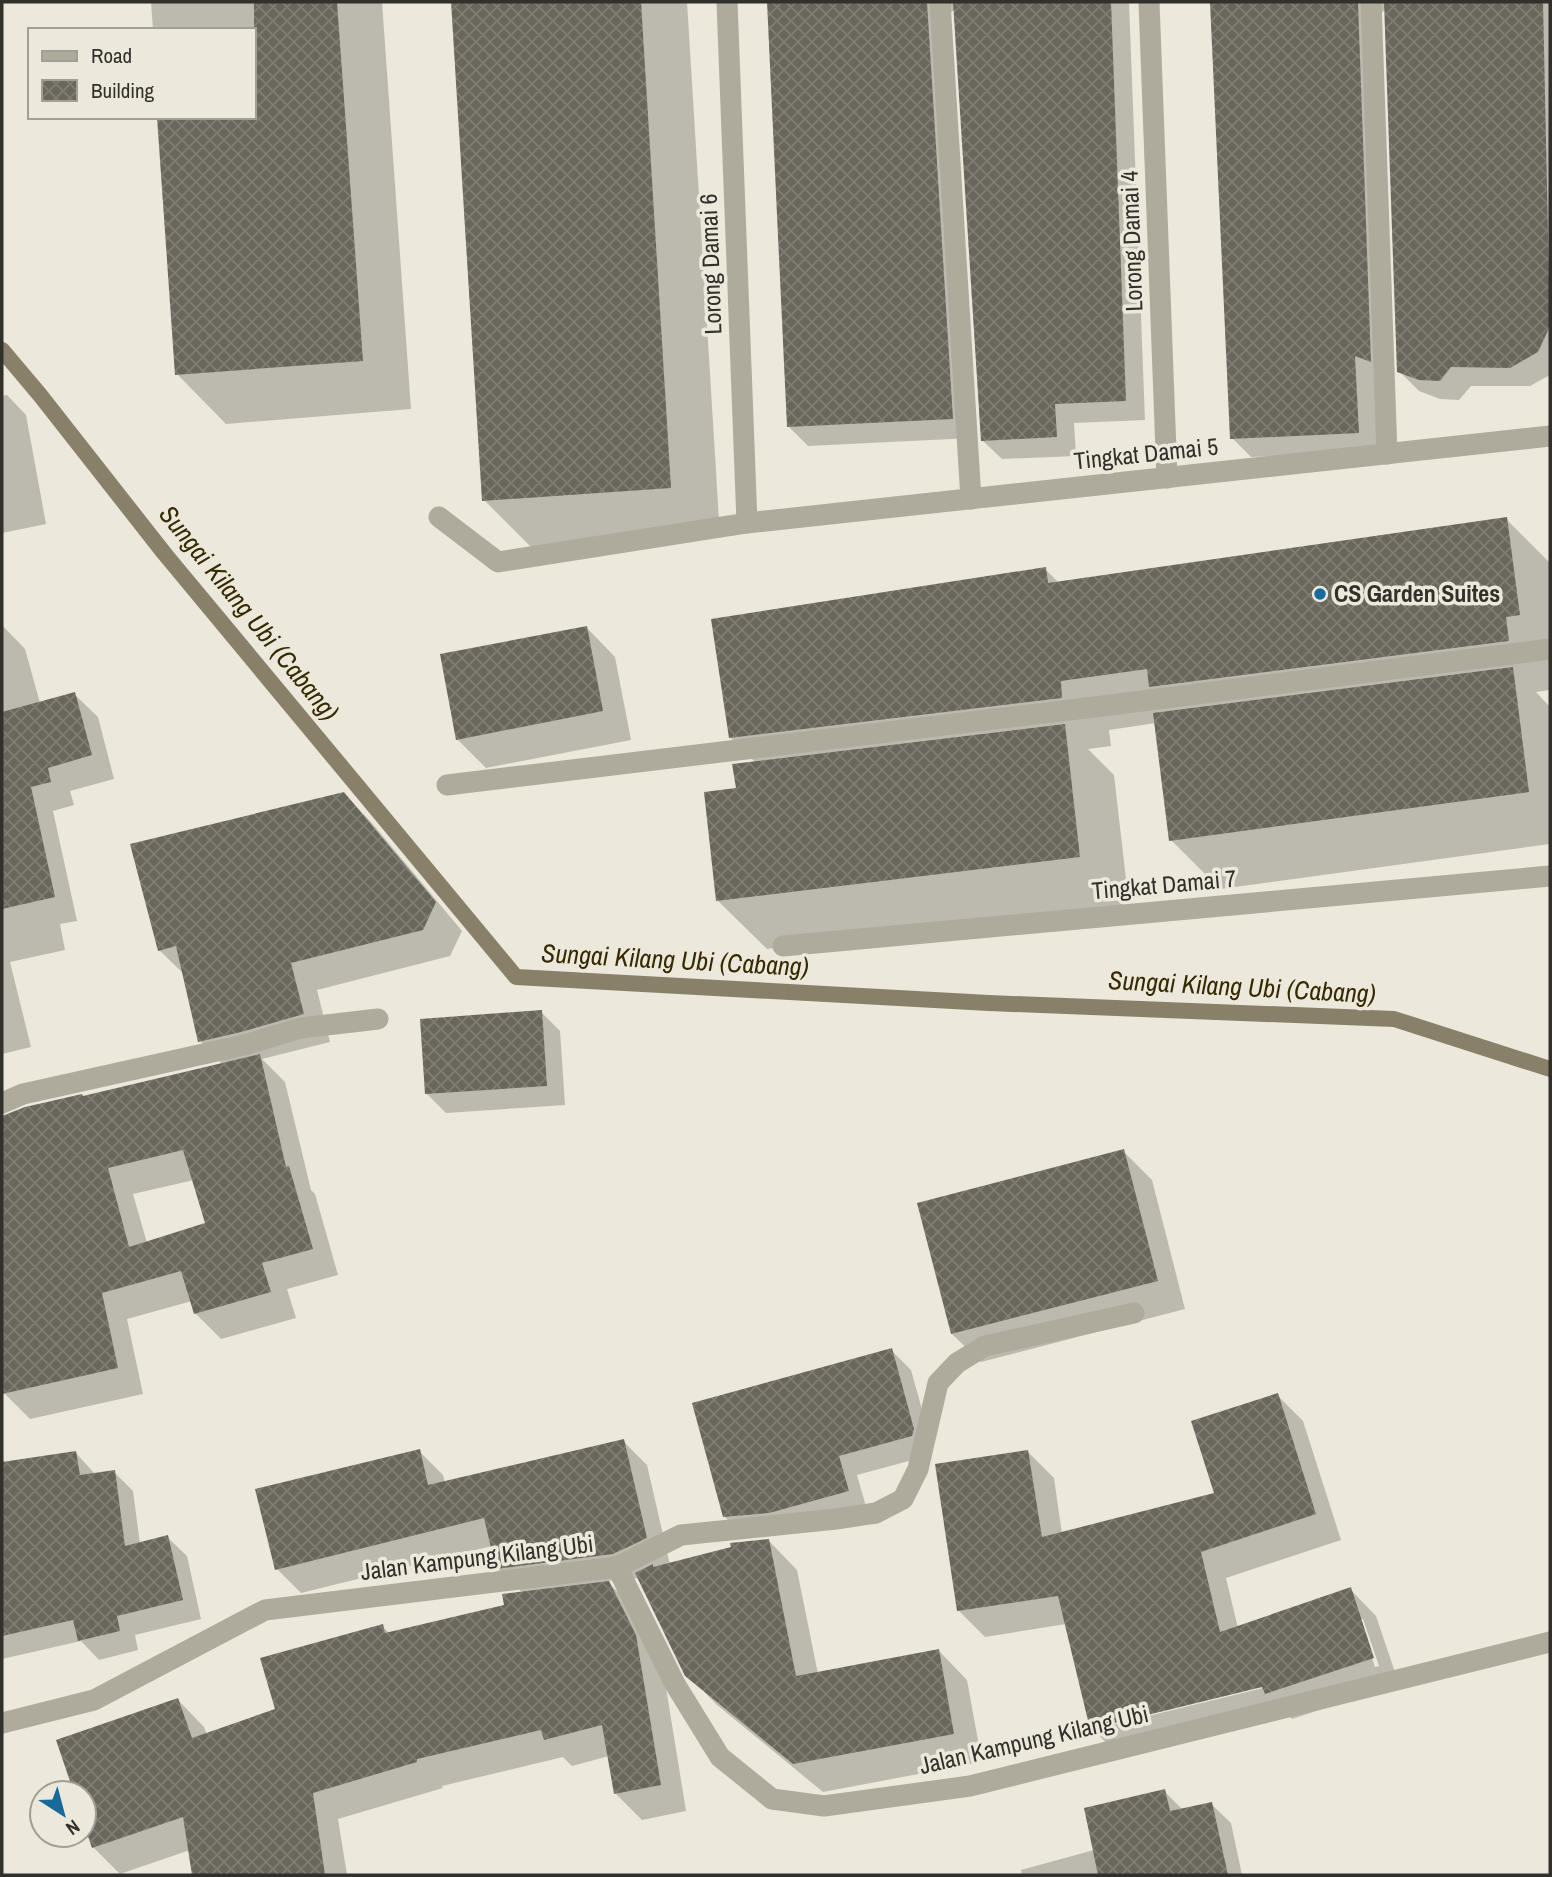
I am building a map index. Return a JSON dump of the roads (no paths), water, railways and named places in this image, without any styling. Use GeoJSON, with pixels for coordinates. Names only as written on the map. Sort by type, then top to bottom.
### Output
{"type":"FeatureCollection","features":[{"type":"Feature","properties":{"kind":"street","name":"Lorong Damai 6"},"geometry":{"type":"LineString","coordinates":[[727,2],[747,523]]}},
{"type":"Feature","properties":{"kind":"street"},"geometry":{"type":"LineString","coordinates":[[940,2],[971,499]]}},
{"type":"Feature","properties":{"kind":"street","name":"Lorong Damai 4"},"geometry":{"type":"LineString","coordinates":[[1149,2],[1167,478]]}},
{"type":"Feature","properties":{"kind":"street"},"geometry":{"type":"LineString","coordinates":[[1371,2],[1387,454]]}},
{"type":"Feature","properties":{"kind":"street","name":"Tingkat Damai 5"},"geometry":{"type":"LineString","coordinates":[[439,517],[498,562],[747,523],[1550,436]]}},
{"type":"Feature","properties":{"kind":"street"},"geometry":{"type":"LineString","coordinates":[[447,785],[1550,649]]}},
{"type":"Feature","properties":{"kind":"street","name":"Tingkat Damai 7"},"geometry":{"type":"LineString","coordinates":[[783,946],[1550,876]]}},
{"type":"Feature","properties":{"kind":"street"},"geometry":{"type":"LineString","coordinates":[[2,1103],[23,1094],[244,1045],[301,1028],[379,1019]]}},
{"type":"Feature","properties":{"kind":"street"},"geometry":{"type":"LineString","coordinates":[[617,1567],[681,1535],[876,1513],[903,1499],[918,1469],[938,1382],[957,1363],[985,1346],[1134,1313]]}},
{"type":"Feature","properties":{"kind":"street","name":"Jalan Kampung Kilang Ubi"},"geometry":{"type":"LineString","coordinates":[[2,1723],[94,1700],[265,1610],[617,1567],[675,1685],[720,1757],[772,1799],[824,1806],[970,1786],[1550,1642]]}},
{"type":"Feature","properties":{"kind":"waterway","name":"Sungai Kilang Ubi (Cabang)"},"geometry":{"type":"LineString","coordinates":[[2,350],[164,553],[516,977],[989,1003],[1394,1019],[1550,1069]]}},
{"type":"Feature","properties":{"kind":"place","name":"CS Garden Suites"},"geometry":{"type":"Point","coordinates":[1320,594]}}]}
